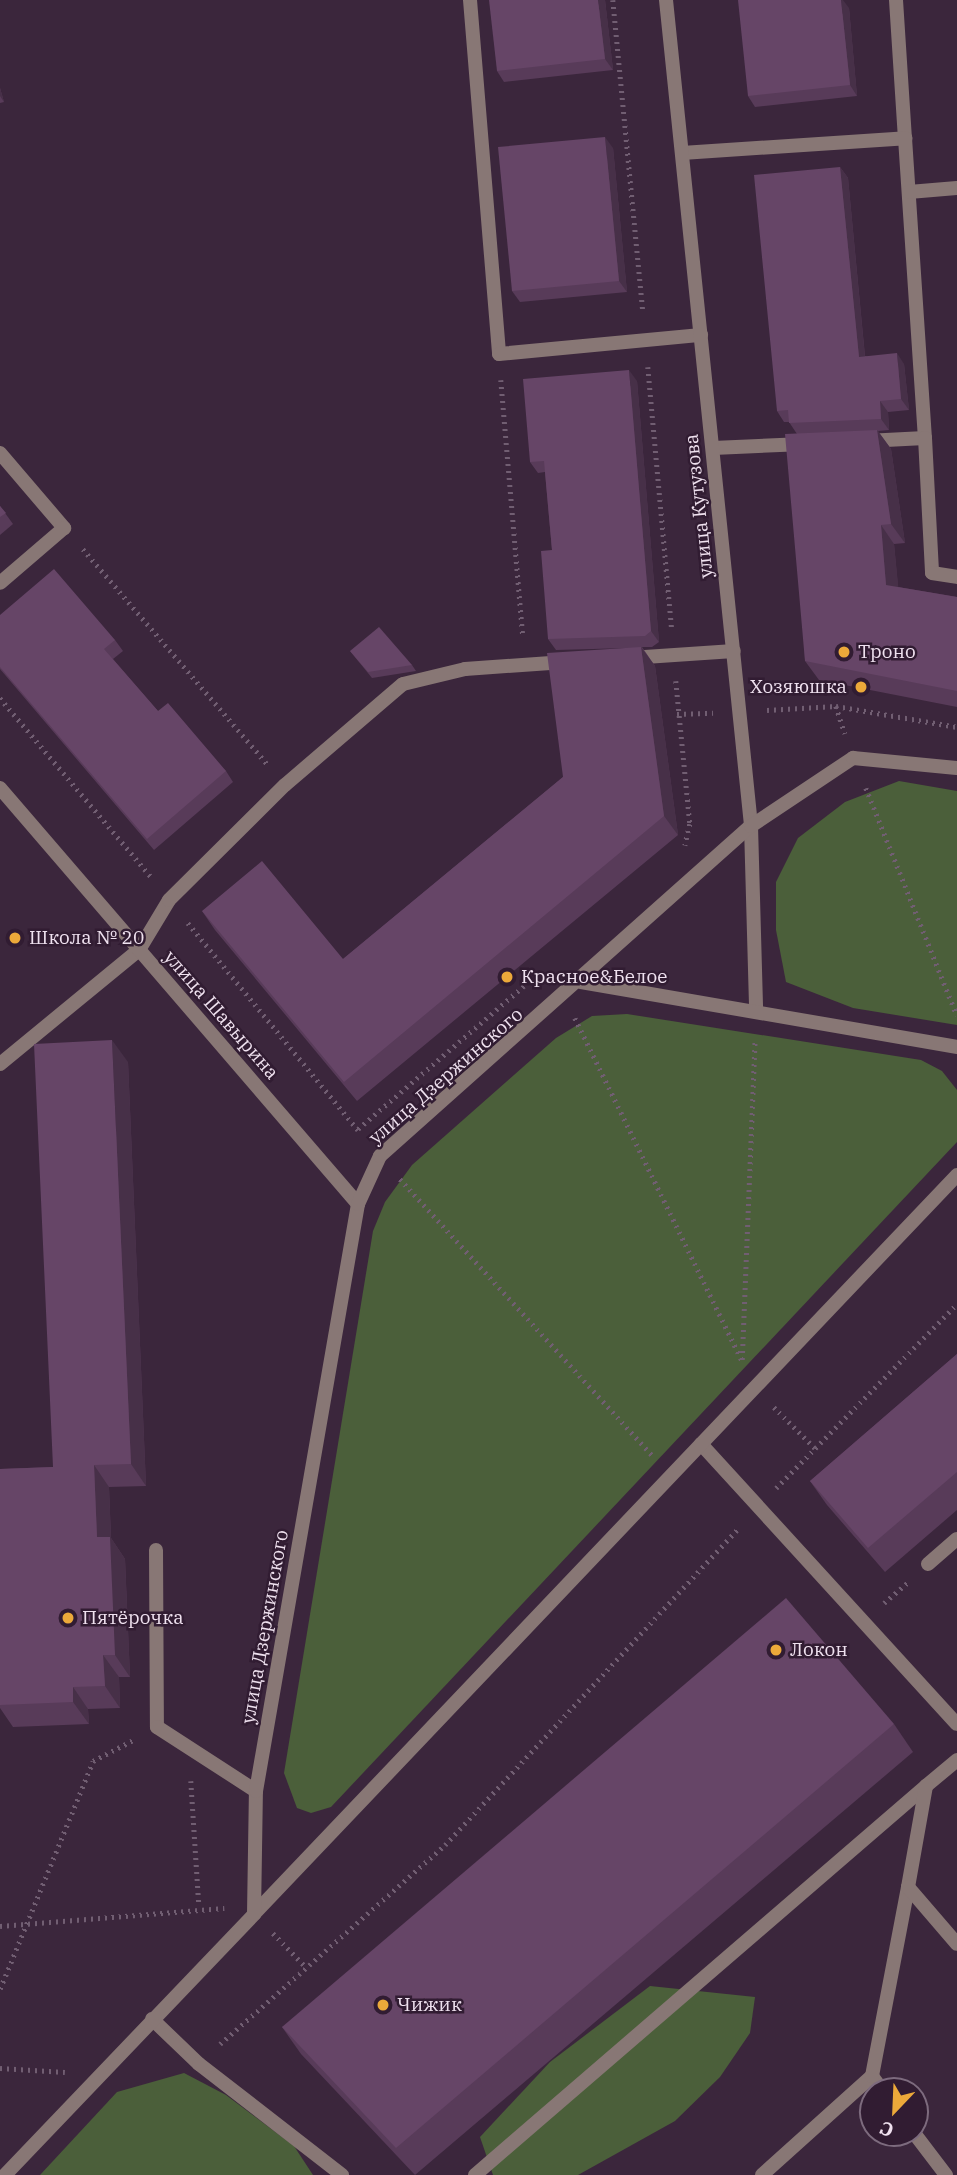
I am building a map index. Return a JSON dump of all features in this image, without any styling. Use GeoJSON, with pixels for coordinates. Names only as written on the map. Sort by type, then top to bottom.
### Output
{"type":"FeatureCollection","features":[{"type":"Feature","properties":{"kind":"street"},"geometry":{"type":"LineString","coordinates":[[470,0],[499,354],[701,335]]}},
{"type":"Feature","properties":{"kind":"street","name":"улица Кутузова"},"geometry":{"type":"LineString","coordinates":[[666,0],[751,826],[756,1010]]}},
{"type":"Feature","properties":{"kind":"street"},"geometry":{"type":"LineString","coordinates":[[896,0],[932,573],[957,577]]}},
{"type":"Feature","properties":{"kind":"street"},"geometry":{"type":"LineString","coordinates":[[682,153],[905,138]]}},
{"type":"Feature","properties":{"kind":"street"},"geometry":{"type":"LineString","coordinates":[[909,192],[957,188]]}},
{"type":"Feature","properties":{"kind":"street"},"geometry":{"type":"LineString","coordinates":[[845,442],[925,438]]}},
{"type":"Feature","properties":{"kind":"street"},"geometry":{"type":"LineString","coordinates":[[713,448],[819,443]]}},
{"type":"Feature","properties":{"kind":"street"},"geometry":{"type":"LineString","coordinates":[[0,453],[64,527],[0,583]]}},
{"type":"Feature","properties":{"kind":"street"},"geometry":{"type":"LineString","coordinates":[[607,659],[734,651]]}},
{"type":"Feature","properties":{"kind":"street"},"geometry":{"type":"LineString","coordinates":[[0,1064],[139,950],[169,900],[285,785],[403,684],[526,665],[580,661]]}},
{"type":"Feature","properties":{"kind":"street"},"geometry":{"type":"LineString","coordinates":[[853,758],[957,768]]}},
{"type":"Feature","properties":{"kind":"street","name":"улица Дзержинского"},"geometry":{"type":"LineString","coordinates":[[254,1914],[256,1791],[358,1205],[380,1156],[582,982],[751,826],[853,758]]}},
{"type":"Feature","properties":{"kind":"street","name":"улица Шавырина"},"geometry":{"type":"LineString","coordinates":[[0,788],[358,1205]]}},
{"type":"Feature","properties":{"kind":"street"},"geometry":{"type":"LineString","coordinates":[[582,982],[756,1010],[957,1047]]}},
{"type":"Feature","properties":{"kind":"street"},"geometry":{"type":"LineString","coordinates":[[5,2175],[957,1175]]}},
{"type":"Feature","properties":{"kind":"street"},"geometry":{"type":"LineString","coordinates":[[701,1444],[957,1724]]}},
{"type":"Feature","properties":{"kind":"street"},"geometry":{"type":"LineString","coordinates":[[928,1564],[957,1539]]}},
{"type":"Feature","properties":{"kind":"street"},"geometry":{"type":"LineString","coordinates":[[156,1550],[157,1727],[256,1791]]}},
{"type":"Feature","properties":{"kind":"street"},"geometry":{"type":"LineString","coordinates":[[475,2175],[957,1760]]}},
{"type":"Feature","properties":{"kind":"street"},"geometry":{"type":"LineString","coordinates":[[762,2175],[872,2076],[926,1786]]}},
{"type":"Feature","properties":{"kind":"street"},"geometry":{"type":"LineString","coordinates":[[908,1887],[957,1944]]}},
{"type":"Feature","properties":{"kind":"street"},"geometry":{"type":"LineString","coordinates":[[152,2019],[199,2064],[342,2175]]}},
{"type":"Feature","properties":{"kind":"street"},"geometry":{"type":"LineString","coordinates":[[925,2147],[946,2175]]}},
{"type":"Feature","properties":{"kind":"path"},"geometry":{"type":"LineString","coordinates":[[614,0],[674,655],[677,714],[690,824],[684,849]]}},
{"type":"Feature","properties":{"kind":"path"},"geometry":{"type":"LineString","coordinates":[[499,354],[526,665]]}},
{"type":"Feature","properties":{"kind":"path"},"geometry":{"type":"LineString","coordinates":[[64,527],[285,785]]}},
{"type":"Feature","properties":{"kind":"path"},"geometry":{"type":"LineString","coordinates":[[0,698],[380,1156],[671,1476]]}},
{"type":"Feature","properties":{"kind":"path"},"geometry":{"type":"LineString","coordinates":[[677,714],[836,706],[957,727]]}},
{"type":"Feature","properties":{"kind":"path"},"geometry":{"type":"LineString","coordinates":[[836,706],[853,758],[957,1014]]}},
{"type":"Feature","properties":{"kind":"path"},"geometry":{"type":"LineString","coordinates":[[358,1129],[530,982]]}},
{"type":"Feature","properties":{"kind":"path"},"geometry":{"type":"LineString","coordinates":[[565,997],[755,1387],[816,1448]]}},
{"type":"Feature","properties":{"kind":"path"},"geometry":{"type":"LineString","coordinates":[[742,1360],[756,1010]]}},
{"type":"Feature","properties":{"kind":"path"},"geometry":{"type":"LineString","coordinates":[[199,2064],[304,1965],[445,1845],[758,1507],[957,1304]]}},
{"type":"Feature","properties":{"kind":"path"},"geometry":{"type":"LineString","coordinates":[[863,1621],[928,1564]]}},
{"type":"Feature","properties":{"kind":"path"},"geometry":{"type":"LineString","coordinates":[[0,1989],[93,1761],[157,1727]]}},
{"type":"Feature","properties":{"kind":"path"},"geometry":{"type":"LineString","coordinates":[[189,1748],[199,1906]]}},
{"type":"Feature","properties":{"kind":"path"},"geometry":{"type":"LineString","coordinates":[[0,1926],[199,1906],[254,1914],[304,1965]]}},
{"type":"Feature","properties":{"kind":"path"},"geometry":{"type":"LineString","coordinates":[[0,2068],[100,2075]]}},
{"type":"Feature","properties":{"kind":"green space"},"geometry":{"type":"Polygon","coordinates":[[[899,781],[957,791],[957,1025],[853,1008],[786,982],[776,930],[776,882],[798,838],[845,802],[899,781]]]}},
{"type":"Feature","properties":{"kind":"green space"},"geometry":{"type":"Polygon","coordinates":[[[627,1014],[921,1060],[942,1071],[957,1090],[957,1142],[331,1807],[311,1813],[297,1808],[284,1773],[373,1231],[385,1202],[412,1165],[556,1038],[592,1016],[627,1014]]]}},
{"type":"Feature","properties":{"kind":"green space"},"geometry":{"type":"Polygon","coordinates":[[[650,1986],[755,1997],[750,2033],[720,2077],[675,2121],[578,2175],[493,2175],[480,2137],[550,2062],[650,1986]]]}},
{"type":"Feature","properties":{"kind":"green space"},"geometry":{"type":"Polygon","coordinates":[[[184,2073],[226,2095],[294,2146],[313,2175],[40,2175],[117,2092],[184,2073]]]}},
{"type":"Feature","properties":{"kind":"building"},"geometry":{"type":"Polygon","coordinates":[[[489,0],[598,0],[605,59],[497,71],[489,0]]]}},
{"type":"Feature","properties":{"kind":"building"},"geometry":{"type":"Polygon","coordinates":[[[738,0],[841,0],[850,85],[748,96],[738,0]]]}},
{"type":"Feature","properties":{"kind":"building"},"geometry":{"type":"Polygon","coordinates":[[[605,137],[619,281],[512,291],[498,147],[605,137]]]}},
{"type":"Feature","properties":{"kind":"building"},"geometry":{"type":"Polygon","coordinates":[[[840,167],[859,357],[897,353],[901,399],[880,401],[881,419],[789,423],[788,410],[777,411],[754,175],[840,167]]]}},
{"type":"Feature","properties":{"kind":"building"},"geometry":{"type":"Polygon","coordinates":[[[629,370],[651,631],[645,636],[548,639],[541,551],[552,550],[544,461],[530,462],[523,379],[629,370]]]}},
{"type":"Feature","properties":{"kind":"building"},"geometry":{"type":"Polygon","coordinates":[[[877,430],[891,524],[881,525],[886,585],[957,597],[957,691],[805,661],[785,434],[877,430]]]}},
{"type":"Feature","properties":{"kind":"building"},"geometry":{"type":"Polygon","coordinates":[[[0,506],[6,513],[0,517],[0,506]]]}},
{"type":"Feature","properties":{"kind":"building"},"geometry":{"type":"Polygon","coordinates":[[[54,569],[115,640],[104,649],[158,711],[168,703],[226,771],[147,839],[0,667],[0,615],[54,569]]]}},
{"type":"Feature","properties":{"kind":"building"},"geometry":{"type":"Polygon","coordinates":[[[379,627],[412,665],[368,672],[350,651],[379,627]]]}},
{"type":"Feature","properties":{"kind":"building"},"geometry":{"type":"Polygon","coordinates":[[[641,647],[664,816],[344,1082],[202,911],[262,861],[343,959],[563,777],[547,653],[641,647]]]}},
{"type":"Feature","properties":{"kind":"building"},"geometry":{"type":"Polygon","coordinates":[[[112,1040],[131,1464],[94,1465],[97,1537],[110,1537],[115,1655],[103,1655],[105,1686],[73,1687],[73,1702],[0,1705],[0,1469],[53,1467],[34,1044],[112,1040]]]}},
{"type":"Feature","properties":{"kind":"building"},"geometry":{"type":"Polygon","coordinates":[[[957,1354],[957,1472],[868,1548],[810,1481],[957,1354]]]}},
{"type":"Feature","properties":{"kind":"building"},"geometry":{"type":"Polygon","coordinates":[[[786,1598],[894,1724],[396,2148],[282,2027],[786,1598]]]}},
{"type":"Feature","properties":{"kind":"place","name":"Троно"},"geometry":{"type":"Point","coordinates":[844,652]}},
{"type":"Feature","properties":{"kind":"place","name":"Хозяюшка"},"geometry":{"type":"Point","coordinates":[861,687]}},
{"type":"Feature","properties":{"kind":"place","name":"Школа № 20"},"geometry":{"type":"Point","coordinates":[15,938]}},
{"type":"Feature","properties":{"kind":"place","name":"Красное&Белое"},"geometry":{"type":"Point","coordinates":[507,977]}},
{"type":"Feature","properties":{"kind":"place","name":"Пятёрочка"},"geometry":{"type":"Point","coordinates":[68,1618]}},
{"type":"Feature","properties":{"kind":"place","name":"Локон"},"geometry":{"type":"Point","coordinates":[776,1650]}},
{"type":"Feature","properties":{"kind":"place","name":"Чижик"},"geometry":{"type":"Point","coordinates":[383,2005]}}]}
